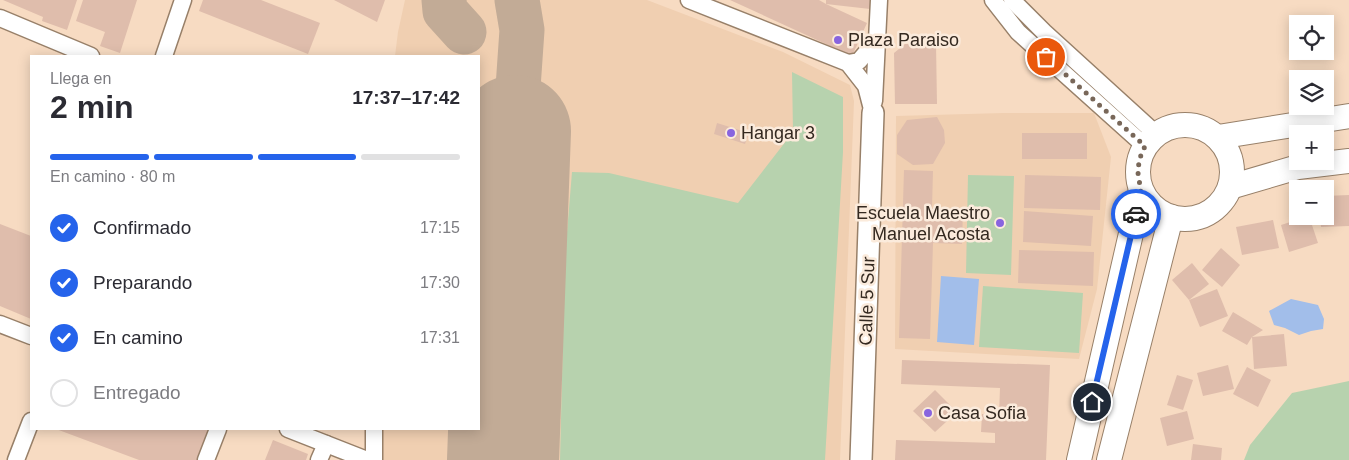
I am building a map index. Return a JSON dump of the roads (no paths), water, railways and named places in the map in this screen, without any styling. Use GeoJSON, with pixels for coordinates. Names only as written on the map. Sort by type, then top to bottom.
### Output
{"type":"FeatureCollection","features":[{"type":"Feature","properties":{"kind":"main road"},"geometry":{"type":"LineString","coordinates":[[1218,137],[1349,116]]}},
{"type":"Feature","properties":{"kind":"main road"},"geometry":{"type":"LineString","coordinates":[[1181,124],[1207,129],[1218,137],[1226,148],[1231,160],[1232,173],[1230,187],[1216,208],[1205,215],[1188,219],[1171,217],[1159,211],[1149,202],[1141,190],[1138,175],[1139,160],[1151,140],[1168,127],[1181,124]]}},
{"type":"Feature","properties":{"kind":"main road"},"geometry":{"type":"LineString","coordinates":[[1230,187],[1298,167],[1349,161]]}},
{"type":"Feature","properties":{"kind":"main road"},"geometry":{"type":"LineString","coordinates":[[1079,460],[1141,190]]}},
{"type":"Feature","properties":{"kind":"main road"},"geometry":{"type":"LineString","coordinates":[[1109,460],[1171,217]]}},
{"type":"Feature","properties":{"kind":"street"},"geometry":{"type":"LineString","coordinates":[[164,55],[183,0]]}},
{"type":"Feature","properties":{"kind":"street"},"geometry":{"type":"LineString","coordinates":[[689,0],[848,63],[866,86],[873,113]]}},
{"type":"Feature","properties":{"kind":"street"},"geometry":{"type":"LineString","coordinates":[[873,113],[879,0]]}},
{"type":"Feature","properties":{"kind":"street"},"geometry":{"type":"LineString","coordinates":[[993,0],[1018,32],[1151,140]]}},
{"type":"Feature","properties":{"kind":"street"},"geometry":{"type":"LineString","coordinates":[[1012,0],[1151,140]]}},
{"type":"Feature","properties":{"kind":"street"},"geometry":{"type":"LineString","coordinates":[[0,18],[89,55]]}},
{"type":"Feature","properties":{"kind":"street"},"geometry":{"type":"LineString","coordinates":[[848,63],[859,61],[878,39]]}},
{"type":"Feature","properties":{"kind":"street","name":"Calle 5 Sur"},"geometry":{"type":"LineString","coordinates":[[861,460],[873,113]]}},
{"type":"Feature","properties":{"kind":"street"},"geometry":{"type":"LineString","coordinates":[[0,324],[30,336]]}},
{"type":"Feature","properties":{"kind":"street"},"geometry":{"type":"LineString","coordinates":[[16,460],[30,424]]}},
{"type":"Feature","properties":{"kind":"street"},"geometry":{"type":"LineString","coordinates":[[206,460],[218,430]]}},
{"type":"Feature","properties":{"kind":"street"},"geometry":{"type":"LineString","coordinates":[[291,430],[367,460]]}},
{"type":"Feature","properties":{"kind":"street"},"geometry":{"type":"LineString","coordinates":[[374,430],[374,460]]}},
{"type":"Feature","properties":{"kind":"street"},"geometry":{"type":"LineString","coordinates":[[319,460],[326,444]]}},
{"type":"Feature","properties":{"kind":"water"},"geometry":{"type":"Polygon","coordinates":[[[941,276],[979,279],[974,345],[937,342],[941,276]]]}},
{"type":"Feature","properties":{"kind":"water"},"geometry":{"type":"Polygon","coordinates":[[[1291,299],[1318,305],[1324,319],[1323,329],[1299,335],[1274,325],[1269,311],[1291,299]]]}},
{"type":"Feature","properties":{"kind":"place","name":"Plaza Paraiso"},"geometry":{"type":"Point","coordinates":[838,40]}},
{"type":"Feature","properties":{"kind":"place","name":"Hangar 3"},"geometry":{"type":"Point","coordinates":[731,133]}},
{"type":"Feature","properties":{"kind":"place","name":"Escuela Maestro Manuel Acosta"},"geometry":{"type":"Point","coordinates":[1000,223]}},
{"type":"Feature","properties":{"kind":"place","name":"Casa Sofia"},"geometry":{"type":"Point","coordinates":[928,413]}}]}
